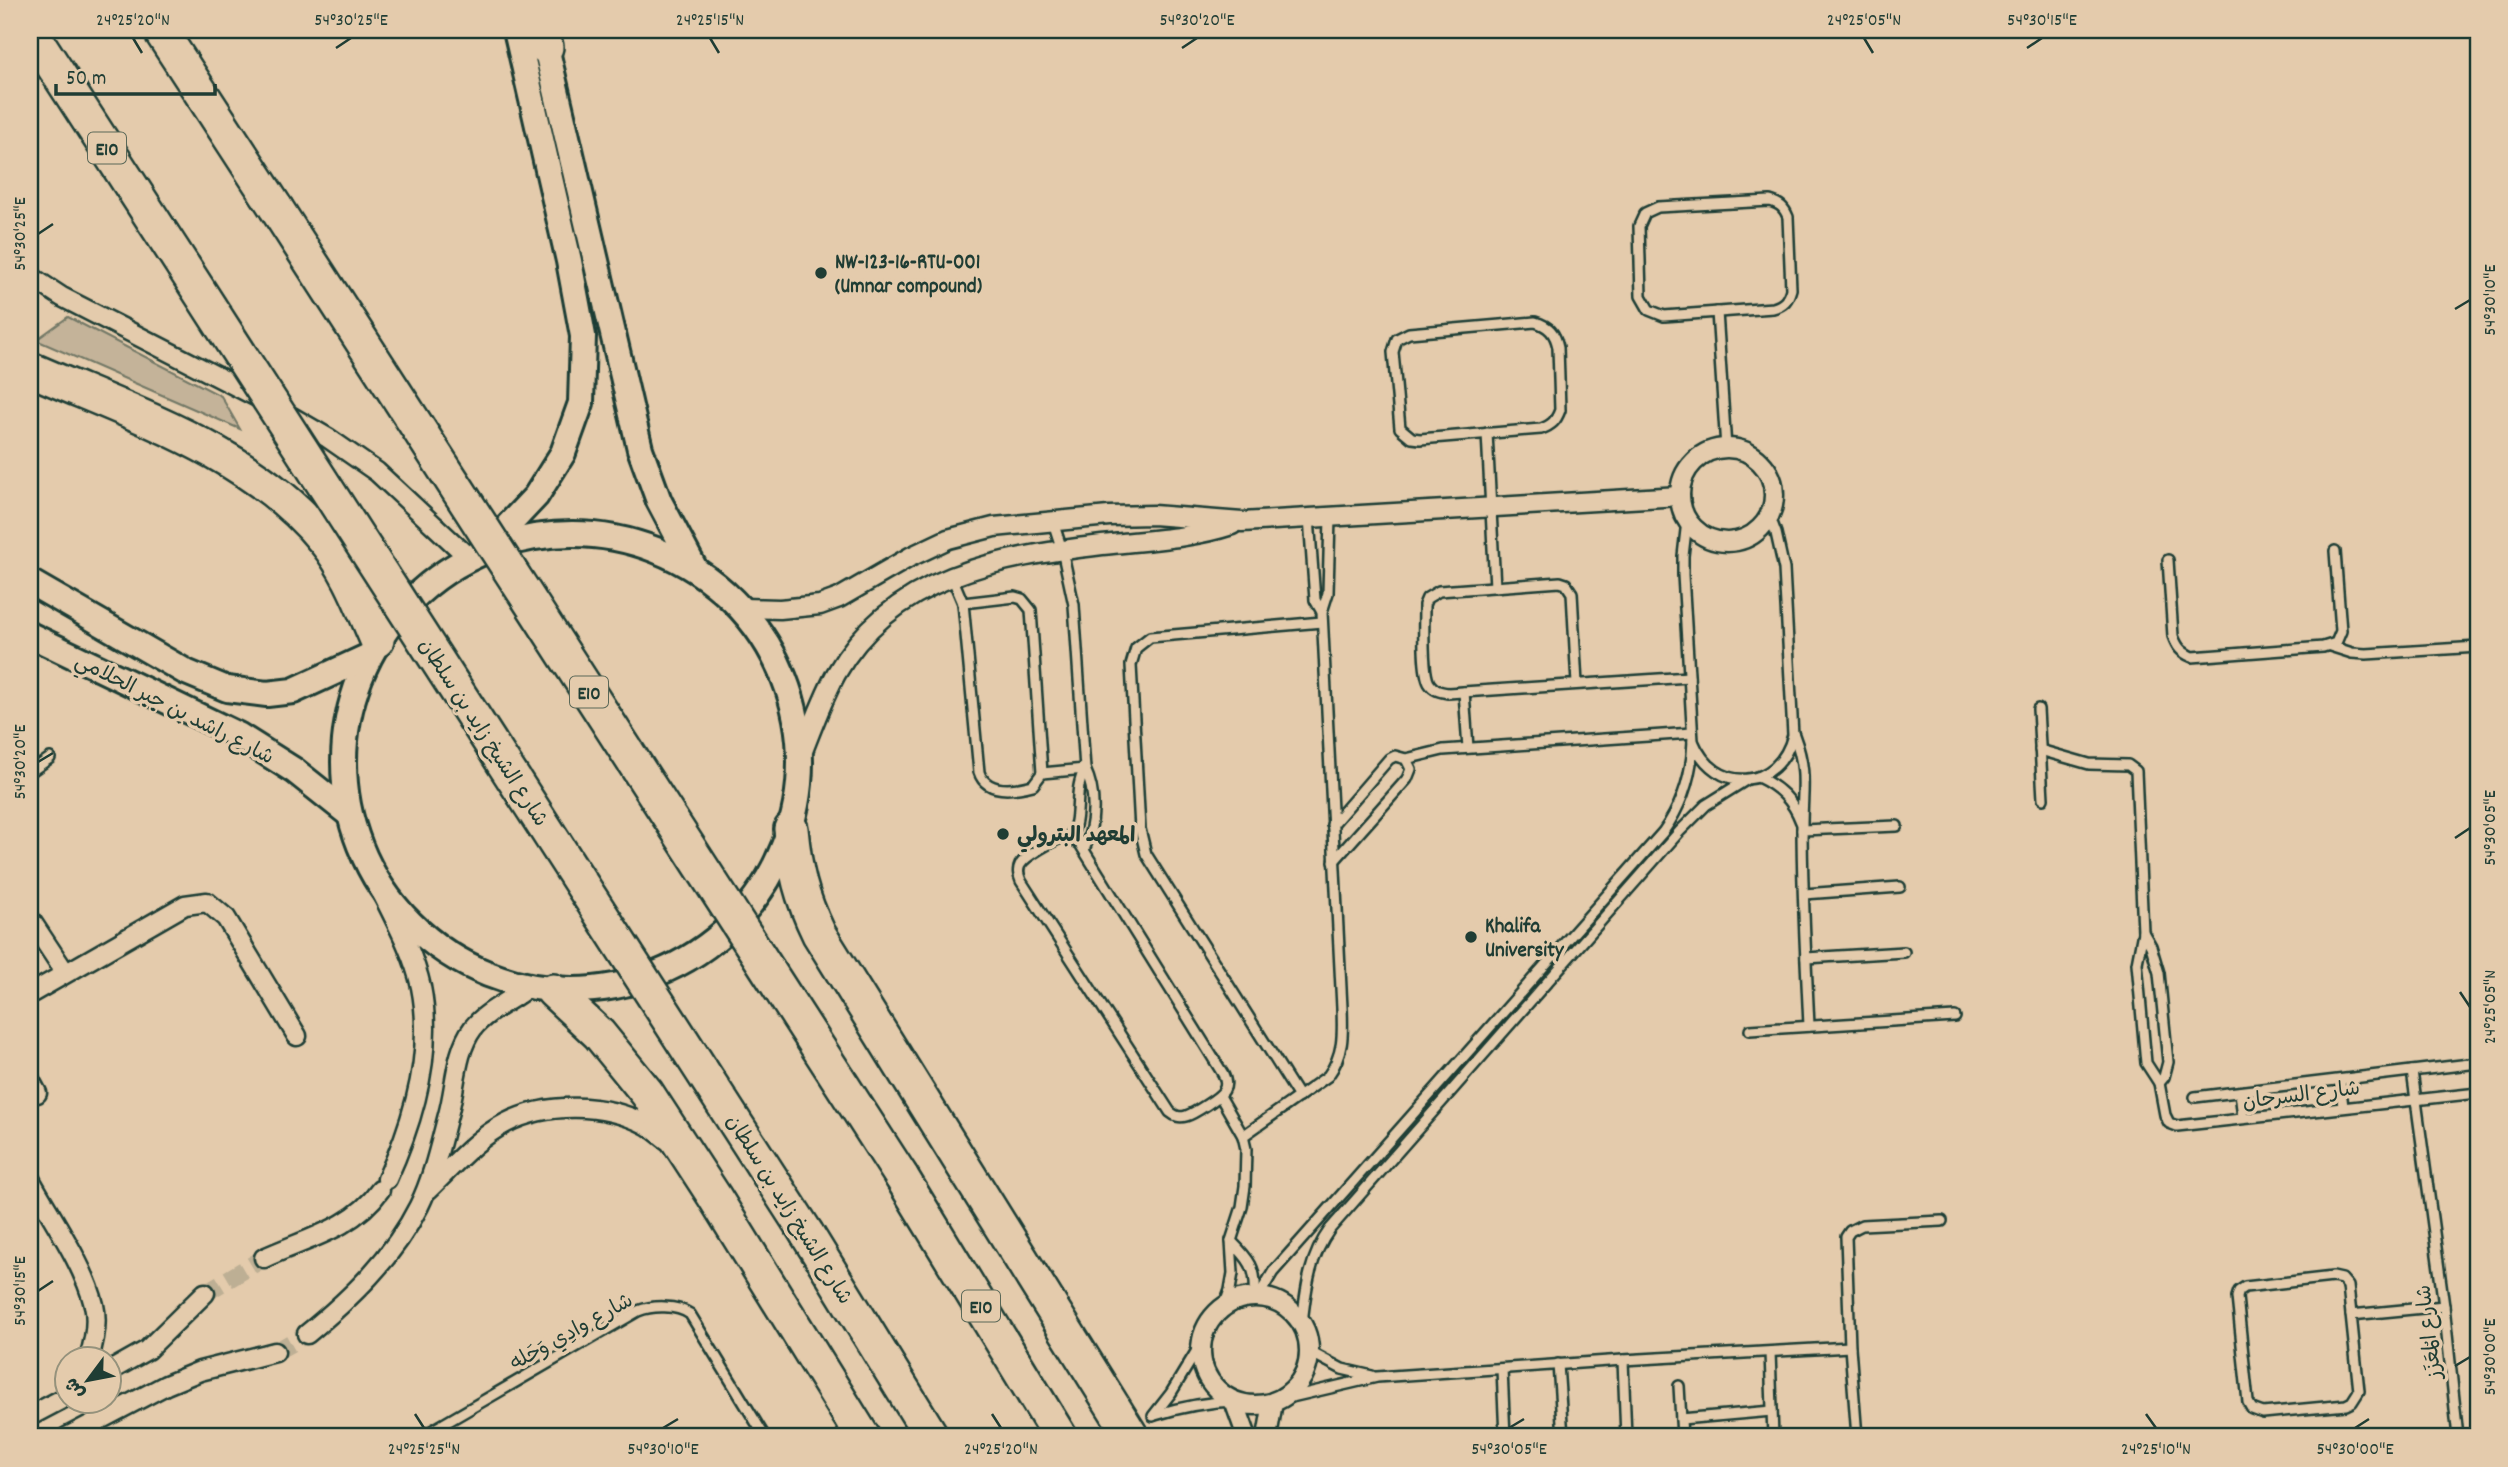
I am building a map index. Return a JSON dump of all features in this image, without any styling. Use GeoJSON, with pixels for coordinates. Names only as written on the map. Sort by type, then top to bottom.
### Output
{"type":"FeatureCollection","features":[{"type":"Feature","properties":{"kind":"highway","name":"شارع الشيخ زايد بن سلطان"},"geometry":{"type":"LineString","coordinates":[[30,30],[807,1234],[932,1437]]}},
{"type":"Feature","properties":{"kind":"highway","name":"E10"},"geometry":{"type":"LineString","coordinates":[[160,30],[901,1176],[1060,1437]]}},
{"type":"Feature","properties":{"kind":"highway"},"geometry":{"type":"LineString","coordinates":[[30,369],[194,442],[244,469],[295,507],[327,543],[353,584],[372,648]]}},
{"type":"Feature","properties":{"kind":"highway"},"geometry":{"type":"LineString","coordinates":[[791,829],[794,864],[803,901],[819,934],[1132,1437]]}},
{"type":"Feature","properties":{"kind":"highway"},"geometry":{"type":"LineString","coordinates":[[540,989],[599,1034],[630,1070],[714,1196],[863,1437]]}},
{"type":"Feature","properties":{"kind":"main road"},"geometry":{"type":"LineString","coordinates":[[477,552],[539,534],[593,533],[646,545],[695,569],[721,588],[741,608],[773,653],[792,700],[801,757],[799,790],[791,829],[770,877],[740,919],[700,952],[654,976],[604,989],[540,989],[467,966],[415,929],[375,879],[349,814],[342,761],[349,707],[372,648],[416,592],[477,552],[536,496],[563,453],[581,403],[583,336],[569,261],[516,30]]}},
{"type":"Feature","properties":{"kind":"main road"},"geometry":{"type":"LineString","coordinates":[[544,38],[640,449],[659,502],[695,569]]}},
{"type":"Feature","properties":{"kind":"main road","name":"شارع راشد بن جبر الحلامي"},"geometry":{"type":"LineString","coordinates":[[30,582],[186,672],[227,688],[267,694],[293,691],[372,648]]}},
{"type":"Feature","properties":{"kind":"main road","name":"شارع راشد بن جبر الحلامي"},"geometry":{"type":"LineString","coordinates":[[34,640],[238,735],[295,771],[349,814]]}},
{"type":"Feature","properties":{"kind":"street"},"geometry":{"type":"LineString","coordinates":[[30,276],[62,297],[234,384],[328,438],[377,472],[477,552]]}},
{"type":"Feature","properties":{"kind":"street"},"geometry":{"type":"LineString","coordinates":[[1726,448],[1753,456],[1771,477],[1774,490],[1770,517],[1760,530],[1746,539],[1730,543],[1713,541],[1699,533],[1688,521],[1680,496],[1682,483],[1693,462],[1714,450],[1726,448]]}},
{"type":"Feature","properties":{"kind":"street"},"geometry":{"type":"LineString","coordinates":[[741,608],[780,609],[820,605],[839,598],[910,557],[948,539],[993,527],[1052,520],[1153,515],[1242,522],[1680,496]]}},
{"type":"Feature","properties":{"kind":"street"},"geometry":{"type":"LineString","coordinates":[[801,757],[837,672],[859,642],[885,615],[906,600],[951,576],[977,566],[1062,550],[1179,538],[1242,522]]}},
{"type":"Feature","properties":{"kind":"street"},"geometry":{"type":"LineString","coordinates":[[264,1258],[349,1221],[373,1200],[384,1184],[407,1136],[425,1045],[425,1015],[410,954],[375,879]]}},
{"type":"Feature","properties":{"kind":"street"},"geometry":{"type":"LineString","coordinates":[[30,994],[185,905],[207,902],[226,918],[296,1036]]}},
{"type":"Feature","properties":{"kind":"street"},"geometry":{"type":"LineString","coordinates":[[30,919],[65,972]]}},
{"type":"Feature","properties":{"kind":"street"},"geometry":{"type":"LineString","coordinates":[[307,1334],[344,1304],[372,1274],[397,1242],[419,1206],[432,1174],[454,1093],[462,1047],[474,1027],[540,989]]}},
{"type":"Feature","properties":{"kind":"street"},"geometry":{"type":"LineString","coordinates":[[424,1194],[475,1144],[506,1123],[538,1112],[580,1107],[621,1114],[647,1125],[677,1149],[714,1196]]}},
{"type":"Feature","properties":{"kind":"street"},"geometry":{"type":"LineString","coordinates":[[30,1179],[76,1262],[94,1306],[93,1344]]}},
{"type":"Feature","properties":{"kind":"street"},"geometry":{"type":"LineString","coordinates":[[122,1365],[147,1350],[205,1293]]}},
{"type":"Feature","properties":{"kind":"street"},"geometry":{"type":"LineString","coordinates":[[1256,1297],[1283,1304],[1302,1323],[1310,1352],[1302,1379],[1294,1390],[1278,1400],[1250,1406],[1234,1401],[1211,1383],[1201,1356],[1202,1342],[1213,1316],[1239,1299],[1256,1297]]}},
{"type":"Feature","properties":{"kind":"street"},"geometry":{"type":"LineString","coordinates":[[67,1437],[166,1385],[200,1371],[275,1352]]}},
{"type":"Feature","properties":{"kind":"street"},"geometry":{"type":"LineString","coordinates":[[1267,1437],[1278,1400]]}},
{"type":"Feature","properties":{"kind":"street"},"geometry":{"type":"LineString","coordinates":[[1234,1401],[1247,1437]]}},
{"type":"Feature","properties":{"kind":"street"},"geometry":{"type":"LineString","coordinates":[[30,1416],[52,1404]]}},
{"type":"Feature","properties":{"kind":"lane"},"geometry":{"type":"LineString","coordinates":[[1770,201],[1778,203],[1785,209],[1788,217],[1791,289],[1789,298],[1782,305],[1773,308],[1717,312],[1664,316],[1649,310],[1641,296],[1641,219],[1651,209],[1658,208],[1770,201]]}},
{"type":"Feature","properties":{"kind":"lane"},"geometry":{"type":"LineString","coordinates":[[1717,312],[1726,448]]}},
{"type":"Feature","properties":{"kind":"lane"},"geometry":{"type":"LineString","coordinates":[[1535,322],[1544,324],[1551,330],[1558,347],[1560,410],[1557,419],[1550,426],[1541,429],[1487,433],[1420,439],[1405,434],[1398,420],[1393,352],[1397,339],[1409,333],[1535,322]]}},
{"type":"Feature","properties":{"kind":"lane"},"geometry":{"type":"LineString","coordinates":[[1487,433],[1495,587]]}},
{"type":"Feature","properties":{"kind":"lane"},"geometry":{"type":"LineString","coordinates":[[1243,1136],[1328,1076],[1341,1051],[1343,1037],[1322,617],[1328,593],[1330,517]]}},
{"type":"Feature","properties":{"kind":"lane"},"geometry":{"type":"LineString","coordinates":[[1770,517],[1784,569],[1793,735],[1805,782],[1802,827],[1809,1026]]}},
{"type":"Feature","properties":{"kind":"lane"},"geometry":{"type":"LineString","coordinates":[[1309,518],[1315,600],[1322,617]]}},
{"type":"Feature","properties":{"kind":"lane"},"geometry":{"type":"LineString","coordinates":[[1052,520],[1062,550],[1074,605],[1085,769],[1092,789],[1091,832],[1084,850]]}},
{"type":"Feature","properties":{"kind":"lane"},"geometry":{"type":"LineString","coordinates":[[1256,1297],[1266,1279],[1663,832],[1682,801],[1692,763],[1693,737],[1683,565],[1688,521]]}},
{"type":"Feature","properties":{"kind":"lane"},"geometry":{"type":"LineString","coordinates":[[2330,646],[2340,637],[2341,631],[2335,551]]}},
{"type":"Feature","properties":{"kind":"lane"},"geometry":{"type":"LineString","coordinates":[[2168,560],[2173,636],[2176,646],[2192,657],[2330,646],[2366,654],[2478,647]]}},
{"type":"Feature","properties":{"kind":"lane"},"geometry":{"type":"LineString","coordinates":[[951,576],[963,603],[981,778],[993,788],[1025,787],[1038,780],[1042,773],[1031,610],[1022,599],[1015,597],[963,603]]}},
{"type":"Feature","properties":{"kind":"lane"},"geometry":{"type":"LineString","coordinates":[[1577,684],[1572,593],[1570,588],[1560,582],[1439,591],[1427,598],[1424,605],[1428,682],[1440,692],[1464,692],[1689,677]]}},
{"type":"Feature","properties":{"kind":"lane"},"geometry":{"type":"LineString","coordinates":[[1299,1097],[1146,854],[1140,829],[1131,665],[1136,648],[1150,637],[1322,617]]}},
{"type":"Feature","properties":{"kind":"lane"},"geometry":{"type":"LineString","coordinates":[[1464,692],[1468,748]]}},
{"type":"Feature","properties":{"kind":"lane"},"geometry":{"type":"LineString","coordinates":[[2038,709],[2043,799]]}},
{"type":"Feature","properties":{"kind":"lane"},"geometry":{"type":"LineString","coordinates":[[1302,1323],[1312,1261],[1330,1229],[1680,831],[1706,805],[1746,780],[1769,773],[1785,757],[1793,735]]}},
{"type":"Feature","properties":{"kind":"lane"},"geometry":{"type":"LineString","coordinates":[[1332,825],[1395,756],[1406,759],[1431,752],[1468,748],[1693,737]]}},
{"type":"Feature","properties":{"kind":"lane"},"geometry":{"type":"LineString","coordinates":[[1693,737],[1704,762],[1713,770],[1723,776],[1746,780]]}},
{"type":"Feature","properties":{"kind":"lane","name":"شارع السرحان"},"geometry":{"type":"LineString","coordinates":[[2040,750],[2089,764],[2133,767],[2137,775],[2143,932],[2137,963],[2146,1063],[2159,1083],[2166,1119],[2173,1125],[2478,1093]]}},
{"type":"Feature","properties":{"kind":"lane"},"geometry":{"type":"LineString","coordinates":[[30,772],[50,758]]}},
{"type":"Feature","properties":{"kind":"lane"},"geometry":{"type":"LineString","coordinates":[[1334,861],[1407,779],[1411,769],[1406,759]]}},
{"type":"Feature","properties":{"kind":"lane"},"geometry":{"type":"LineString","coordinates":[[1042,773],[1085,769]]}},
{"type":"Feature","properties":{"kind":"lane"},"geometry":{"type":"LineString","coordinates":[[1070,838],[1076,823],[1077,785],[1085,769]]}},
{"type":"Feature","properties":{"kind":"lane"},"geometry":{"type":"LineString","coordinates":[[1758,777],[1781,790],[1790,800],[1802,827]]}},
{"type":"Feature","properties":{"kind":"lane"},"geometry":{"type":"LineString","coordinates":[[1802,827],[1896,826]]}},
{"type":"Feature","properties":{"kind":"lane"},"geometry":{"type":"LineString","coordinates":[[1070,838],[1084,850],[1223,1074],[1225,1090],[1220,1096],[1188,1116],[1175,1116],[1170,1112],[1026,891],[1018,874],[1025,859],[1057,839],[1070,838]]}},
{"type":"Feature","properties":{"kind":"lane"},"geometry":{"type":"LineString","coordinates":[[1804,894],[1900,887]]}},
{"type":"Feature","properties":{"kind":"lane","name":"شارع السرحان"},"geometry":{"type":"LineString","coordinates":[[2143,932],[2160,973],[2168,1062],[2164,1077],[2159,1083]]}},
{"type":"Feature","properties":{"kind":"lane"},"geometry":{"type":"LineString","coordinates":[[1806,958],[1904,951]]}},
{"type":"Feature","properties":{"kind":"lane"},"geometry":{"type":"LineString","coordinates":[[1750,1030],[1955,1017]]}},
{"type":"Feature","properties":{"kind":"lane"},"geometry":{"type":"LineString","coordinates":[[2194,1097],[2478,1063]]}},
{"type":"Feature","properties":{"kind":"lane","name":"شارع المُعَزَز"},"geometry":{"type":"LineString","coordinates":[[2412,1071],[2444,1306],[2458,1437]]}},
{"type":"Feature","properties":{"kind":"lane"},"geometry":{"type":"LineString","coordinates":[[2340,1080],[2343,1107]]}},
{"type":"Feature","properties":{"kind":"lane"},"geometry":{"type":"LineString","coordinates":[[2240,1092],[2243,1118]]}},
{"type":"Feature","properties":{"kind":"lane"},"geometry":{"type":"LineString","coordinates":[[1220,1096],[1243,1136],[1246,1149],[1242,1207],[1231,1241],[1233,1273],[1224,1307]]}},
{"type":"Feature","properties":{"kind":"lane"},"geometry":{"type":"LineString","coordinates":[[1857,1437],[1845,1244],[1850,1231],[1862,1225],[1942,1221]]}},
{"type":"Feature","properties":{"kind":"lane"},"geometry":{"type":"LineString","coordinates":[[1231,1241],[1254,1269],[1256,1297]]}},
{"type":"Feature","properties":{"kind":"lane"},"geometry":{"type":"LineString","coordinates":[[2337,1277],[2347,1286],[2351,1315],[2359,1391],[2352,1402],[2263,1413],[2252,1409],[2248,1402],[2237,1297],[2239,1290],[2245,1286],[2337,1277]]}},
{"type":"Feature","properties":{"kind":"lane"},"geometry":{"type":"LineString","coordinates":[[2351,1315],[2444,1306]]}},
{"type":"Feature","properties":{"kind":"lane","name":"شارع وادِي وَحَله"},"geometry":{"type":"LineString","coordinates":[[421,1437],[638,1311],[656,1307],[684,1310],[690,1314],[765,1437]]}},
{"type":"Feature","properties":{"kind":"lane"},"geometry":{"type":"LineString","coordinates":[[1202,1342],[1171,1393],[1153,1416],[1180,1407],[1234,1401]]}},
{"type":"Feature","properties":{"kind":"lane"},"geometry":{"type":"LineString","coordinates":[[1278,1400],[1377,1377],[1850,1347]]}},
{"type":"Feature","properties":{"kind":"lane"},"geometry":{"type":"LineString","coordinates":[[1310,1352],[1342,1369],[1377,1377]]}},
{"type":"Feature","properties":{"kind":"lane"},"geometry":{"type":"LineString","coordinates":[[1770,1352],[1773,1437]]}},
{"type":"Feature","properties":{"kind":"lane"},"geometry":{"type":"LineString","coordinates":[[1623,1360],[1626,1437]]}},
{"type":"Feature","properties":{"kind":"lane"},"geometry":{"type":"LineString","coordinates":[[1558,1364],[1563,1437]]}},
{"type":"Feature","properties":{"kind":"lane"},"geometry":{"type":"LineString","coordinates":[[1502,1369],[1504,1437]]}},
{"type":"Feature","properties":{"kind":"lane"},"geometry":{"type":"LineString","coordinates":[[1679,1386],[1682,1437]]}},
{"type":"Feature","properties":{"kind":"lane"},"geometry":{"type":"LineString","coordinates":[[1681,1419],[1772,1411]]}},
{"type":"Feature","properties":{"kind":"shaded area"},"geometry":{"type":"Polygon","coordinates":[[[68,317],[221,396],[240,429],[36,340],[68,317]]]}},
{"type":"Feature","properties":{"kind":"tunnel"},"geometry":{"type":"LineString","coordinates":[[205,1293],[264,1258]]}},
{"type":"Feature","properties":{"kind":"tunnel"},"geometry":{"type":"LineString","coordinates":[[275,1352],[307,1334]]}},
{"type":"Feature","properties":{"kind":"place","name":"NW-123-16-RTU-001 (Umnar compound)"},"geometry":{"type":"Point","coordinates":[821,273]}},
{"type":"Feature","properties":{"kind":"place","name":"المعهد البترولي"},"geometry":{"type":"Point","coordinates":[1003,834]}},
{"type":"Feature","properties":{"kind":"place","name":"Khalifa University"},"geometry":{"type":"Point","coordinates":[1471,937]}}]}
